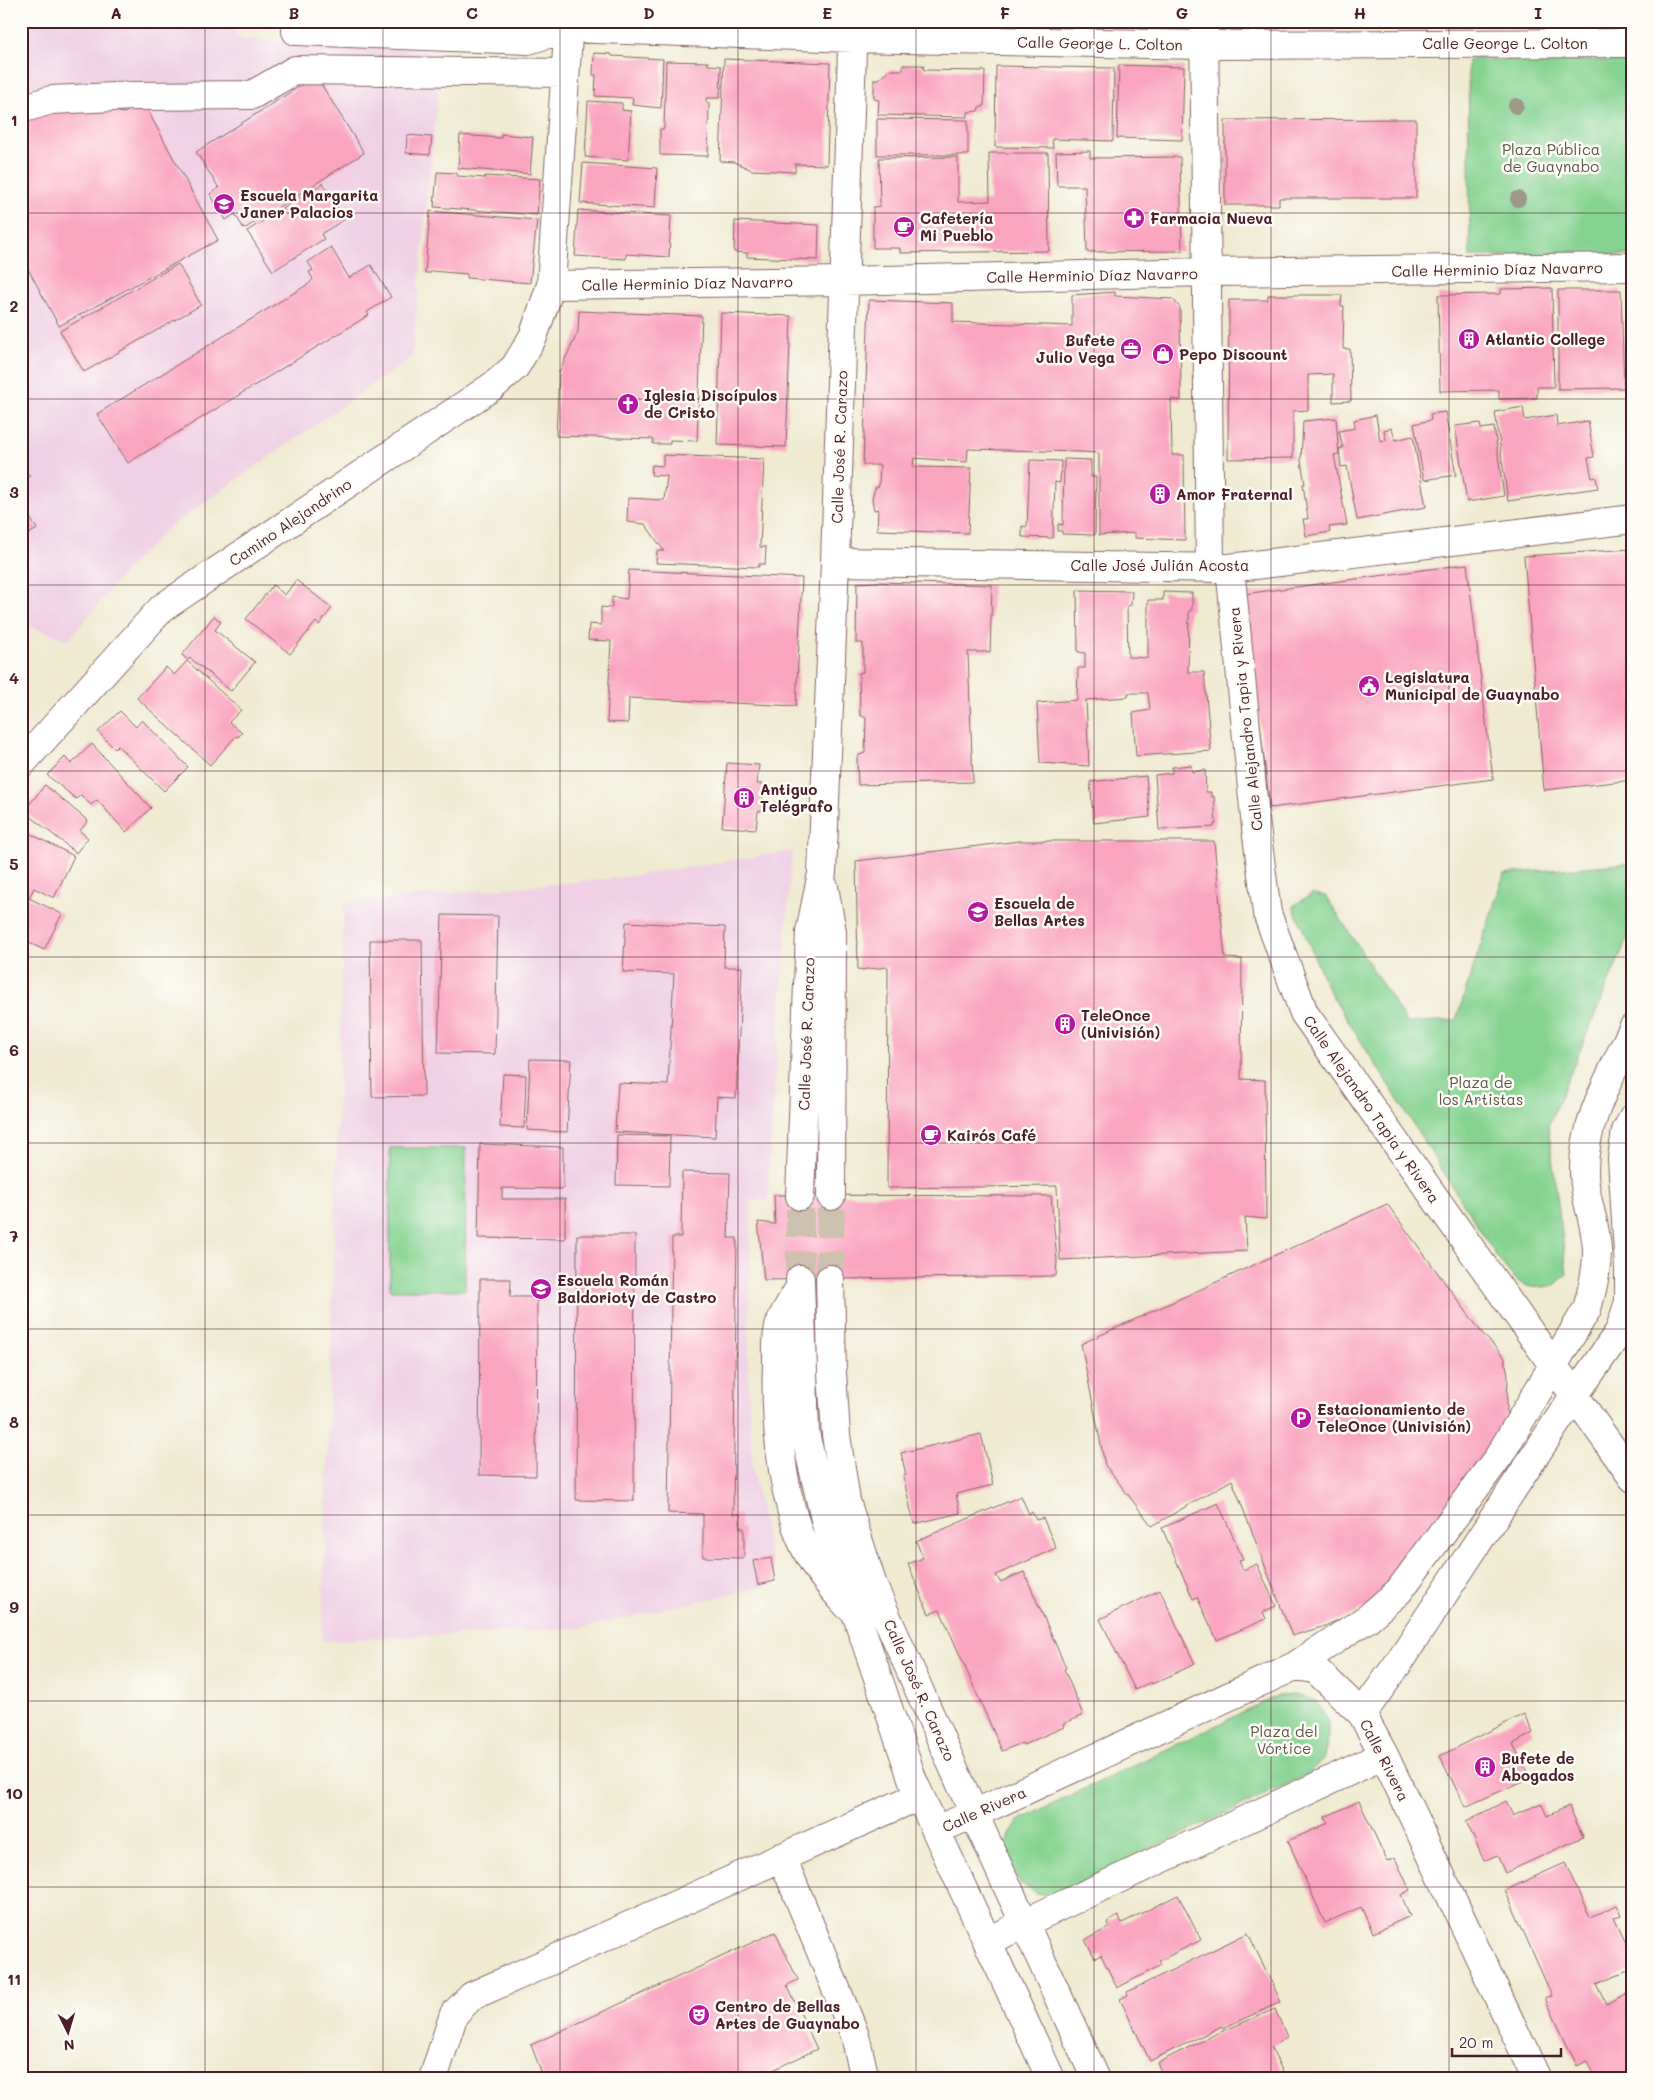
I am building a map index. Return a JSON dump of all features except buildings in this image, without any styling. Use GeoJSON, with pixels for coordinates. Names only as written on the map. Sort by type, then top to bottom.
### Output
{"type":"FeatureCollection","features":[{"type":"Feature","properties":{"kind":"street","name":"Calle George L. Colton"},"geometry":{"type":"LineString","coordinates":[[296,31],[528,40],[568,25],[1204,33],[1633,43]]}},
{"type":"Feature","properties":{"kind":"street","name":"Camino Alejandrino"},"geometry":{"type":"LineString","coordinates":[[21,764],[162,608],[493,386],[515,366],[533,337],[551,285],[568,25]]}},
{"type":"Feature","properties":{"kind":"street","name":"Calle José R. Carazo"},"geometry":{"type":"LineString","coordinates":[[800,1196],[810,932],[822,873],[835,562],[853,30]]}},
{"type":"Feature","properties":{"kind":"street","name":"Calle Alejandro Tapia y Rivera"},"geometry":{"type":"LineString","coordinates":[[1204,33],[1206,272],[1220,568],[1267,913],[1304,1013],[1633,1478]]}},
{"type":"Feature","properties":{"kind":"street"},"geometry":{"type":"LineString","coordinates":[[21,109],[51,100],[135,96],[252,95],[295,70],[565,73]]}},
{"type":"Feature","properties":{"kind":"street","name":"Calle Herminio Díaz Navarro"},"geometry":{"type":"LineString","coordinates":[[551,285],[844,281],[1206,272],[1633,267]]}},
{"type":"Feature","properties":{"kind":"street","name":"Calle José Julián Acosta"},"geometry":{"type":"LineString","coordinates":[[835,562],[1220,568],[1633,518]]}},
{"type":"Feature","properties":{"kind":"street","name":"Calle José R. Carazo"},"geometry":{"type":"LineString","coordinates":[[822,873],[832,932],[831,1196]]}},
{"type":"Feature","properties":{"kind":"street"},"geometry":{"type":"LineString","coordinates":[[1295,1666],[1368,1618],[1399,1591],[1499,1456],[1552,1364],[1587,1309],[1594,1281],[1597,1251],[1584,1174],[1586,1148],[1592,1121],[1633,1028]]}},
{"type":"Feature","properties":{"kind":"street"},"geometry":{"type":"LineString","coordinates":[[1362,1714],[1397,1665],[1574,1396],[1619,1332],[1629,1302],[1629,1268],[1622,1158],[1626,1131],[1633,1118]]}},
{"type":"Feature","properties":{"kind":"street","name":"Calle José R. Carazo"},"geometry":{"type":"LineString","coordinates":[[830,1279],[833,1400],[836,1435],[846,1501],[873,1586],[974,1814],[1096,2079]]}},
{"type":"Feature","properties":{"kind":"street","name":"Calle José R. Carazo"},"geometry":{"type":"LineString","coordinates":[[800,1283],[805,1433],[827,1528],[920,1796],[1051,2079]]}},
{"type":"Feature","properties":{"kind":"street","name":"Calle Rivera"},"geometry":{"type":"LineString","coordinates":[[936,1830],[1295,1666],[1315,1669],[1362,1714],[1384,1755],[1537,2079]]}},
{"type":"Feature","properties":{"kind":"street"},"geometry":{"type":"LineString","coordinates":[[988,1942],[1024,1923],[1384,1755]]}},
{"type":"Feature","properties":{"kind":"street"},"geometry":{"type":"LineString","coordinates":[[433,2079],[454,2014],[472,1996],[920,1796]]}},
{"type":"Feature","properties":{"kind":"street"},"geometry":{"type":"LineString","coordinates":[[782,1857],[855,2034],[865,2079]]}},
{"type":"Feature","properties":{"kind":"shaded area","name":"Escuela Margarita Janer Palacios"},"geometry":{"type":"Polygon","coordinates":[[[21,21],[223,21],[241,39],[442,50],[412,357],[168,528],[126,570],[69,640],[21,623],[21,21]]]}},
{"type":"Feature","properties":{"kind":"shaded area","name":"Escuela Román Baldorioty de Castro"},"geometry":{"type":"Polygon","coordinates":[[[792,851],[768,1174],[769,1200],[751,1201],[748,1378],[752,1466],[775,1584],[582,1628],[322,1641],[344,903],[618,878],[792,851]]]}},
{"type":"Feature","properties":{"kind":"green space","name":"Plaza Pública de Guaynabo"},"geometry":{"type":"Polygon","coordinates":[[[1468,59],[1633,61],[1633,255],[1470,256],[1468,59]]]}},
{"type":"Feature","properties":{"kind":"green space","name":"Plaza de los Artistas"},"geometry":{"type":"Polygon","coordinates":[[[1633,863],[1633,925],[1548,1126],[1567,1274],[1555,1285],[1544,1287],[1527,1286],[1515,1279],[1497,1257],[1328,989],[1293,906],[1312,894],[1326,896],[1407,1023],[1456,1020],[1504,874],[1633,863]]]}},
{"type":"Feature","properties":{"kind":"green space"},"geometry":{"type":"Polygon","coordinates":[[[390,1148],[466,1148],[465,1290],[390,1290],[390,1148]]]}},
{"type":"Feature","properties":{"kind":"green space","name":"Plaza del Vórtice"},"geometry":{"type":"Polygon","coordinates":[[[1294,1695],[1315,1700],[1328,1719],[1328,1740],[1323,1760],[1308,1774],[1052,1896],[1037,1893],[1021,1884],[1007,1858],[1009,1837],[1018,1821],[1277,1696],[1294,1695]]]}},
{"type":"Feature","properties":{"kind":"tunnel"},"geometry":{"type":"LineString","coordinates":[[800,1196],[800,1279]]}},
{"type":"Feature","properties":{"kind":"tunnel"},"geometry":{"type":"LineString","coordinates":[[830,1279],[831,1196]]}},
{"type":"Feature","properties":{"kind":"place","name":"Escuela Margarita Janer Palacios"},"geometry":{"type":"Point","coordinates":[224,204]}},
{"type":"Feature","properties":{"kind":"place","name":"Farmacia Nueva"},"geometry":{"type":"Point","coordinates":[1134,218]}},
{"type":"Feature","properties":{"kind":"place","name":"Cafetería Mi Pueblo"},"geometry":{"type":"Point","coordinates":[904,227]}},
{"type":"Feature","properties":{"kind":"place","name":"Atlantic College"},"geometry":{"type":"Point","coordinates":[1469,339]}},
{"type":"Feature","properties":{"kind":"place","name":"Bufete Julio Vega"},"geometry":{"type":"Point","coordinates":[1131,349]}},
{"type":"Feature","properties":{"kind":"place","name":"Pepo Discount"},"geometry":{"type":"Point","coordinates":[1163,354]}},
{"type":"Feature","properties":{"kind":"place","name":"Iglesia Discípulos de Cristo"},"geometry":{"type":"Point","coordinates":[628,404]}},
{"type":"Feature","properties":{"kind":"place","name":"Amor Fraternal"},"geometry":{"type":"Point","coordinates":[1160,494]}},
{"type":"Feature","properties":{"kind":"place","name":"Legislatura Municipal de Guaynabo"},"geometry":{"type":"Point","coordinates":[1369,686]}},
{"type":"Feature","properties":{"kind":"place","name":"Antiguo Telégrafo"},"geometry":{"type":"Point","coordinates":[744,798]}},
{"type":"Feature","properties":{"kind":"place","name":"Escuela de Bellas Artes"},"geometry":{"type":"Point","coordinates":[978,912]}},
{"type":"Feature","properties":{"kind":"place","name":"TeleOnce (Univisión)"},"geometry":{"type":"Point","coordinates":[1065,1024]}},
{"type":"Feature","properties":{"kind":"place","name":"Kairós Café"},"geometry":{"type":"Point","coordinates":[931,1135]}},
{"type":"Feature","properties":{"kind":"place","name":"Escuela Román Baldorioty de Castro"},"geometry":{"type":"Point","coordinates":[541,1289]}},
{"type":"Feature","properties":{"kind":"place","name":"Estacionamiento de TeleOnce (Univisión)"},"geometry":{"type":"Point","coordinates":[1301,1418]}},
{"type":"Feature","properties":{"kind":"place","name":"Bufete de Abogados"},"geometry":{"type":"Point","coordinates":[1485,1767]}},
{"type":"Feature","properties":{"kind":"place","name":"Centro de Bellas Artes de Guaynabo"},"geometry":{"type":"Point","coordinates":[699,2015]}}]}
